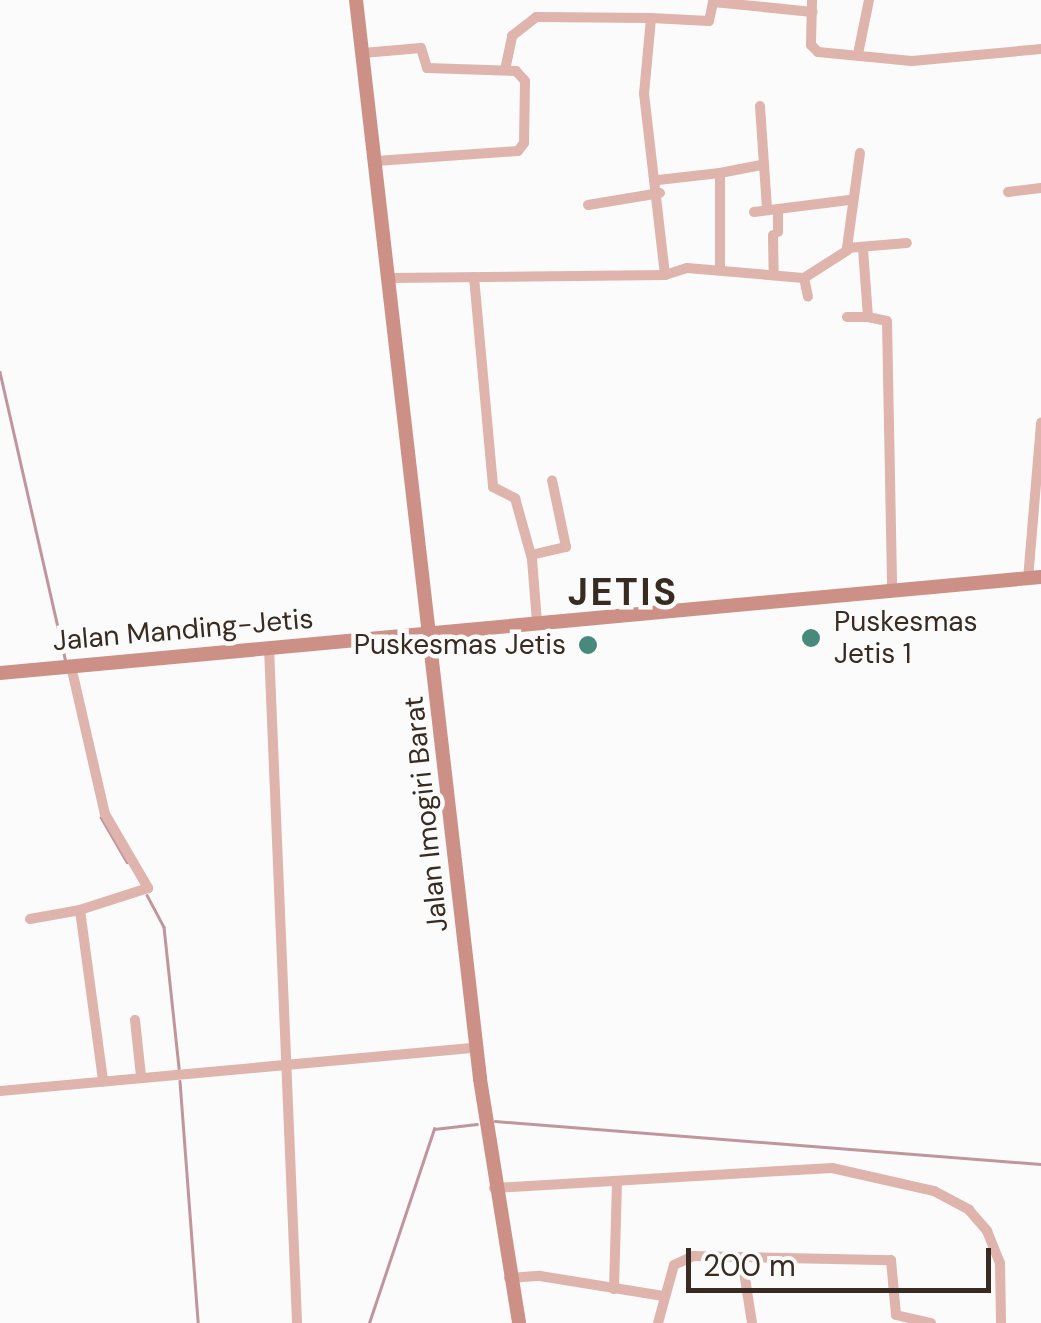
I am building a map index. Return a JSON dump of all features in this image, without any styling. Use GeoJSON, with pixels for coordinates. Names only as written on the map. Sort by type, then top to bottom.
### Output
{"type":"FeatureCollection","features":[{"type":"Feature","properties":{"kind":"main road","name":"Jalan Imogiri Barat"},"geometry":{"type":"LineString","coordinates":[[356,0],[493,1188],[519,1323]]}},
{"type":"Feature","properties":{"kind":"main road","name":"Jalan Manding-Jetis"},"geometry":{"type":"LineString","coordinates":[[0,673],[1034,578]]}},
{"type":"Feature","properties":{"kind":"street"},"geometry":{"type":"LineString","coordinates":[[858,54],[869,0]]}},
{"type":"Feature","properties":{"kind":"street"},"geometry":{"type":"LineString","coordinates":[[504,70],[512,36],[536,17],[709,21],[713,2],[813,6],[814,49],[912,60],[1041,48]]}},
{"type":"Feature","properties":{"kind":"street"},"geometry":{"type":"LineString","coordinates":[[651,18],[644,94],[660,193],[666,275]]}},
{"type":"Feature","properties":{"kind":"street"},"geometry":{"type":"LineString","coordinates":[[362,53],[421,48],[427,68],[504,70],[524,76],[522,148],[376,161]]}},
{"type":"Feature","properties":{"kind":"street"},"geometry":{"type":"LineString","coordinates":[[760,106],[761,165],[776,234],[774,274]]}},
{"type":"Feature","properties":{"kind":"street"},"geometry":{"type":"LineString","coordinates":[[848,250],[849,200],[860,153]]}},
{"type":"Feature","properties":{"kind":"street"},"geometry":{"type":"LineString","coordinates":[[658,180],[761,165]]}},
{"type":"Feature","properties":{"kind":"street"},"geometry":{"type":"LineString","coordinates":[[720,173],[720,269]]}},
{"type":"Feature","properties":{"kind":"street"},"geometry":{"type":"LineString","coordinates":[[1008,192],[1041,188]]}},
{"type":"Feature","properties":{"kind":"street"},"geometry":{"type":"LineString","coordinates":[[588,206],[660,193]]}},
{"type":"Feature","properties":{"kind":"street"},"geometry":{"type":"LineString","coordinates":[[754,212],[849,200]]}},
{"type":"Feature","properties":{"kind":"street"},"geometry":{"type":"LineString","coordinates":[[390,278],[666,275],[720,269],[804,278],[848,250],[907,242]]}},
{"type":"Feature","properties":{"kind":"street"},"geometry":{"type":"LineString","coordinates":[[863,248],[868,316]]}},
{"type":"Feature","properties":{"kind":"street"},"geometry":{"type":"LineString","coordinates":[[474,277],[494,486],[513,494],[531,555],[537,622]]}},
{"type":"Feature","properties":{"kind":"street"},"geometry":{"type":"LineString","coordinates":[[804,278],[808,297]]}},
{"type":"Feature","properties":{"kind":"street"},"geometry":{"type":"LineString","coordinates":[[846,317],[868,316],[887,323],[892,590]]}},
{"type":"Feature","properties":{"kind":"street"},"geometry":{"type":"LineString","coordinates":[[1034,578],[1041,423]]}},
{"type":"Feature","properties":{"kind":"street"},"geometry":{"type":"LineString","coordinates":[[531,555],[566,547],[552,480]]}},
{"type":"Feature","properties":{"kind":"street"},"geometry":{"type":"LineString","coordinates":[[270,648],[297,1323]]}},
{"type":"Feature","properties":{"kind":"street"},"geometry":{"type":"LineString","coordinates":[[30,919],[80,910],[148,888],[105,814],[68,666]]}},
{"type":"Feature","properties":{"kind":"street"},"geometry":{"type":"LineString","coordinates":[[80,910],[103,1081]]}},
{"type":"Feature","properties":{"kind":"street"},"geometry":{"type":"LineString","coordinates":[[135,1020],[141,1076]]}},
{"type":"Feature","properties":{"kind":"street"},"geometry":{"type":"LineString","coordinates":[[0,1091],[477,1048]]}},
{"type":"Feature","properties":{"kind":"street"},"geometry":{"type":"LineString","coordinates":[[493,1188],[618,1184],[832,1168],[934,1191],[969,1210],[987,1230],[1000,1264],[1001,1323]]}},
{"type":"Feature","properties":{"kind":"street"},"geometry":{"type":"LineString","coordinates":[[614,1289],[618,1184]]}},
{"type":"Feature","properties":{"kind":"street"},"geometry":{"type":"LineString","coordinates":[[658,1323],[663,1296],[683,1259],[891,1260],[896,1315],[931,1323]]}},
{"type":"Feature","properties":{"kind":"street"},"geometry":{"type":"LineString","coordinates":[[742,1260],[752,1323]]}},
{"type":"Feature","properties":{"kind":"street"},"geometry":{"type":"LineString","coordinates":[[508,1278],[540,1276],[663,1296]]}},
{"type":"Feature","properties":{"kind":"waterway"},"geometry":{"type":"LineString","coordinates":[[0,372],[66,663]]}},
{"type":"Feature","properties":{"kind":"waterway"},"geometry":{"type":"LineString","coordinates":[[101,817],[127,862]]}},
{"type":"Feature","properties":{"kind":"waterway"},"geometry":{"type":"LineString","coordinates":[[147,895],[164,927],[179,1068]]}},
{"type":"Feature","properties":{"kind":"waterway"},"geometry":{"type":"LineString","coordinates":[[180,1081],[198,1323]]}},
{"type":"Feature","properties":{"kind":"waterway"},"geometry":{"type":"LineString","coordinates":[[495,1121],[1041,1164]]}},
{"type":"Feature","properties":{"kind":"waterway"},"geometry":{"type":"LineString","coordinates":[[369,1323],[434,1129],[477,1124]]}},
{"type":"Feature","properties":{"kind":"place","name":"Puskesmas Jetis 1"},"geometry":{"type":"Point","coordinates":[811,638]}},
{"type":"Feature","properties":{"kind":"place","name":"Puskesmas Jetis"},"geometry":{"type":"Point","coordinates":[588,645]}},
{"type":"Feature","properties":{"kind":"district","name":"JETIS"},"geometry":{"type":"Point","coordinates":[623,593]}}]}
